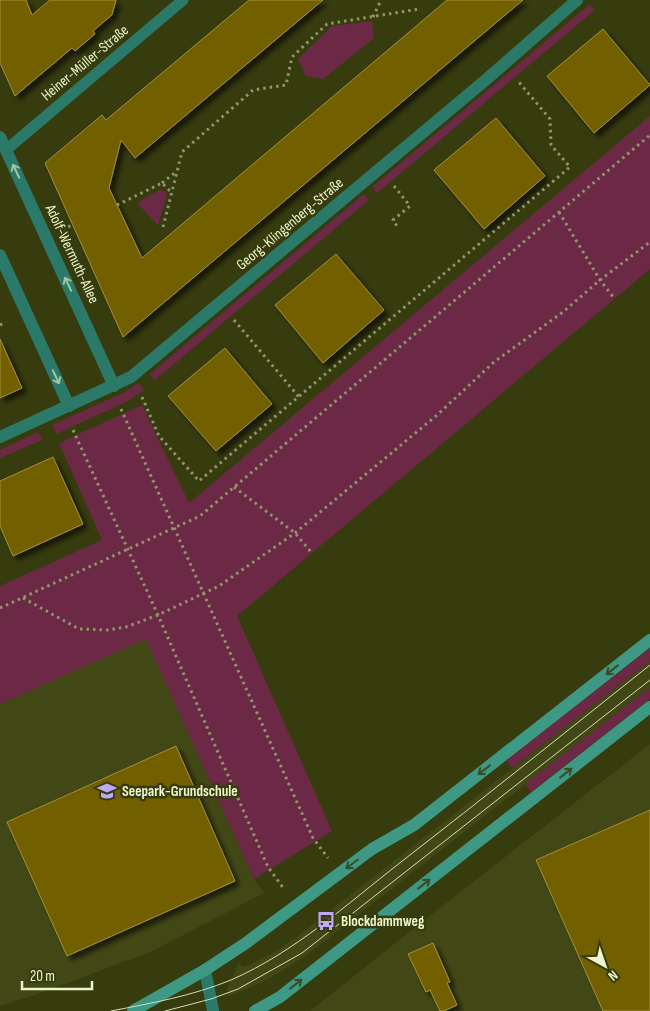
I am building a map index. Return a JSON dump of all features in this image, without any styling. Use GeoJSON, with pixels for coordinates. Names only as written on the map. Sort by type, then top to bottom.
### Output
{"type":"FeatureCollection","features":[{"type":"Feature","properties":{"kind":"street","name":"Georg-Klingenberg-Straße"},"geometry":{"type":"LineString","coordinates":[[0,437],[132,377],[577,0]]}},
{"type":"Feature","properties":{"kind":"street","name":"Adolf-Wermuth-Allee"},"geometry":{"type":"LineString","coordinates":[[0,137],[114,386]]}},
{"type":"Feature","properties":{"kind":"street"},"geometry":{"type":"LineString","coordinates":[[0,255],[69,406]]}},
{"type":"Feature","properties":{"kind":"street"},"geometry":{"type":"LineString","coordinates":[[133,1011],[205,970],[246,943],[372,849],[414,825],[650,640]]}},
{"type":"Feature","properties":{"kind":"street"},"geometry":{"type":"LineString","coordinates":[[257,1011],[280,997],[650,707]]}},
{"type":"Feature","properties":{"kind":"street"},"geometry":{"type":"LineString","coordinates":[[205,970],[213,1011]]}},
{"type":"Feature","properties":{"kind":"lane","name":"Heiner-Müller-Straße"},"geometry":{"type":"LineString","coordinates":[[6,150],[184,0]]}},
{"type":"Feature","properties":{"kind":"path"},"geometry":{"type":"LineString","coordinates":[[374,16],[381,0]]}},
{"type":"Feature","properties":{"kind":"path"},"geometry":{"type":"LineString","coordinates":[[163,226],[182,152],[253,90],[286,85],[292,57],[327,24],[419,9]]}},
{"type":"Feature","properties":{"kind":"path"},"geometry":{"type":"LineString","coordinates":[[142,397],[159,436],[199,481],[570,168],[551,145],[550,119],[518,81]]}},
{"type":"Feature","properties":{"kind":"path"},"geometry":{"type":"LineString","coordinates":[[0,608],[200,516],[650,135]]}},
{"type":"Feature","properties":{"kind":"path"},"geometry":{"type":"LineString","coordinates":[[117,205],[162,183],[176,171]]}},
{"type":"Feature","properties":{"kind":"path"},"geometry":{"type":"LineString","coordinates":[[162,183],[171,192]]}},
{"type":"Feature","properties":{"kind":"path"},"geometry":{"type":"LineString","coordinates":[[394,186],[410,206],[393,220],[398,226]]}},
{"type":"Feature","properties":{"kind":"path"},"geometry":{"type":"LineString","coordinates":[[559,212],[600,280],[614,298]]}},
{"type":"Feature","properties":{"kind":"path"},"geometry":{"type":"LineString","coordinates":[[61,230],[73,225]]}},
{"type":"Feature","properties":{"kind":"path"},"geometry":{"type":"LineString","coordinates":[[22,598],[79,629],[94,631],[126,627],[158,615],[219,586],[295,532],[436,416],[494,362],[563,312],[600,280],[650,242]]}},
{"type":"Feature","properties":{"kind":"path"},"geometry":{"type":"LineString","coordinates":[[234,320],[299,397]]}},
{"type":"Feature","properties":{"kind":"path"},"geometry":{"type":"LineString","coordinates":[[0,325],[6,322]]}},
{"type":"Feature","properties":{"kind":"path"},"geometry":{"type":"LineString","coordinates":[[121,409],[313,838],[328,858]]}},
{"type":"Feature","properties":{"kind":"path"},"geometry":{"type":"LineString","coordinates":[[73,430],[158,615],[268,867],[284,889]]}},
{"type":"Feature","properties":{"kind":"path"},"geometry":{"type":"LineString","coordinates":[[234,487],[295,532],[311,552]]}},
{"type":"Feature","properties":{"kind":"shaded area"},"geometry":{"type":"Polygon","coordinates":[[[590,4],[595,10],[377,193],[372,187],[590,4]]]}},
{"type":"Feature","properties":{"kind":"shaded area"},"geometry":{"type":"Polygon","coordinates":[[[372,21],[374,38],[323,79],[306,76],[298,59],[332,26],[372,21]]]}},
{"type":"Feature","properties":{"kind":"shaded area"},"geometry":{"type":"Polygon","coordinates":[[[650,116],[650,269],[237,616],[332,831],[254,879],[146,639],[0,704],[0,586],[102,540],[59,443],[142,405],[189,503],[650,116]]]}},
{"type":"Feature","properties":{"kind":"shaded area"},"geometry":{"type":"Polygon","coordinates":[[[161,189],[167,194],[158,225],[137,203],[161,189]]]}},
{"type":"Feature","properties":{"kind":"shaded area"},"geometry":{"type":"Polygon","coordinates":[[[364,194],[369,200],[155,380],[150,374],[364,194]]]}},
{"type":"Feature","properties":{"kind":"shaded area"},"geometry":{"type":"Polygon","coordinates":[[[138,383],[144,390],[126,402],[56,434],[52,425],[125,392],[138,383]]]}},
{"type":"Feature","properties":{"kind":"shaded area"},"geometry":{"type":"Polygon","coordinates":[[[38,432],[42,440],[0,458],[0,450],[38,432]]]}},
{"type":"Feature","properties":{"kind":"shaded area","name":"Seepark-Grundschule"},"geometry":{"type":"Polygon","coordinates":[[[146,638],[254,879],[264,893],[150,952],[38,994],[0,1006],[0,704],[146,638]]]}},
{"type":"Feature","properties":{"kind":"shaded area"},"geometry":{"type":"Polygon","coordinates":[[[650,648],[650,661],[512,768],[506,760],[650,648]]]}},
{"type":"Feature","properties":{"kind":"shaded area"},"geometry":{"type":"Polygon","coordinates":[[[650,661],[650,688],[308,954],[269,979],[227,997],[229,984],[239,962],[240,965],[245,967],[275,952],[295,938],[650,661]]]}},
{"type":"Feature","properties":{"kind":"shaded area"},"geometry":{"type":"Polygon","coordinates":[[[650,688],[650,699],[531,792],[525,784],[650,688]]]}},
{"type":"Feature","properties":{"kind":"shaded area"},"geometry":{"type":"Polygon","coordinates":[[[650,744],[650,1011],[310,1011],[422,922],[650,744]]]}},
{"type":"Feature","properties":{"kind":"building"},"geometry":{"type":"Polygon","coordinates":[[[0,0],[26,0],[32,15],[50,0],[116,0],[112,15],[93,31],[95,34],[75,51],[72,48],[15,96],[0,63],[0,0]]]}},
{"type":"Feature","properties":{"kind":"building"},"geometry":{"type":"Polygon","coordinates":[[[249,0],[323,0],[135,158],[121,140],[109,188],[142,258],[447,0],[523,0],[123,337],[45,163],[102,115],[106,120],[249,0]]]}},
{"type":"Feature","properties":{"kind":"building"},"geometry":{"type":"Polygon","coordinates":[[[603,29],[650,85],[594,133],[547,76],[603,29]]]}},
{"type":"Feature","properties":{"kind":"building"},"geometry":{"type":"Polygon","coordinates":[[[496,118],[545,176],[484,229],[434,170],[496,118]]]}},
{"type":"Feature","properties":{"kind":"building"},"geometry":{"type":"Polygon","coordinates":[[[336,254],[384,310],[323,363],[275,305],[336,254]]]}},
{"type":"Feature","properties":{"kind":"building"},"geometry":{"type":"Polygon","coordinates":[[[0,339],[22,388],[0,398],[0,339]]]}},
{"type":"Feature","properties":{"kind":"building"},"geometry":{"type":"Polygon","coordinates":[[[225,348],[272,404],[216,451],[168,396],[225,348]]]}},
{"type":"Feature","properties":{"kind":"building"},"geometry":{"type":"Polygon","coordinates":[[[53,457],[83,524],[13,556],[0,526],[0,481],[53,457]]]}},
{"type":"Feature","properties":{"kind":"building"},"geometry":{"type":"Polygon","coordinates":[[[176,746],[235,881],[67,956],[7,822],[176,746]]]}},
{"type":"Feature","properties":{"kind":"building"},"geometry":{"type":"Polygon","coordinates":[[[650,810],[650,1011],[603,1011],[536,860],[650,810]]]}},
{"type":"Feature","properties":{"kind":"building"},"geometry":{"type":"Polygon","coordinates":[[[433,943],[450,982],[447,983],[457,1005],[444,1011],[440,1011],[430,990],[426,992],[408,954],[433,943]]]}},
{"type":"Feature","properties":{"kind":"tram line"},"geometry":{"type":"LineString","coordinates":[[111,1011],[216,986],[254,969],[277,956],[320,926],[650,665]]}},
{"type":"Feature","properties":{"kind":"tram line"},"geometry":{"type":"LineString","coordinates":[[165,1011],[211,999],[238,989],[302,953],[650,680]]}},
{"type":"Feature","properties":{"kind":"place","name":"Seepark-Grundschule"},"geometry":{"type":"Point","coordinates":[107,791]}},
{"type":"Feature","properties":{"kind":"place","name":"Blockdammweg"},"geometry":{"type":"Point","coordinates":[326,921]}}]}
